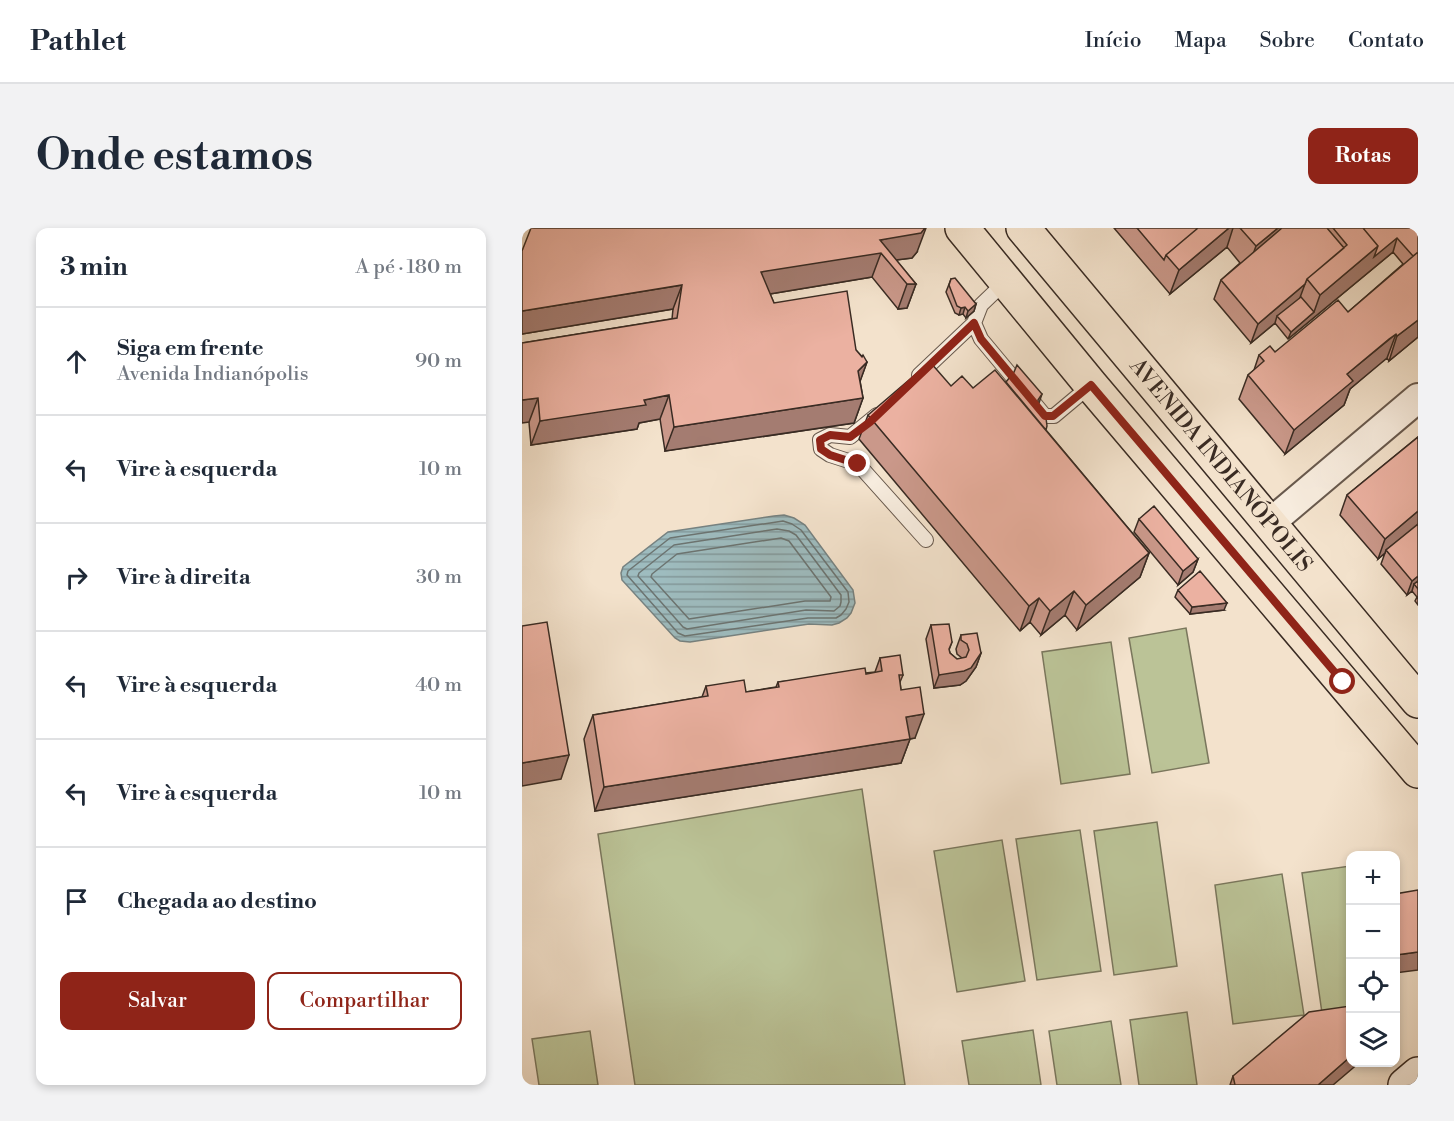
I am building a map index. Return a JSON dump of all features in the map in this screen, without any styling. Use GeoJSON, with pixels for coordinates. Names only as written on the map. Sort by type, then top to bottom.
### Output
{"type":"FeatureCollection","features":[{"type":"Feature","properties":{"kind":"main road"},"geometry":{"type":"LineString","coordinates":[[962,228],[1091,385],[1418,771]]}},
{"type":"Feature","properties":{"kind":"main road","name":"AVENIDA INDIANÓPOLIS"},"geometry":{"type":"LineString","coordinates":[[1023,228],[1418,701]]}},
{"type":"Feature","properties":{"kind":"street"},"geometry":{"type":"LineString","coordinates":[[1270,523],[1418,398]]}},
{"type":"Feature","properties":{"kind":"street"},"geometry":{"type":"LineString","coordinates":[[1405,1085],[1418,1074]]}},
{"type":"Feature","properties":{"kind":"lane"},"geometry":{"type":"LineString","coordinates":[[907,387],[974,323],[981,305],[1006,281]]}},
{"type":"Feature","properties":{"kind":"lane"},"geometry":{"type":"LineString","coordinates":[[974,323],[981,339],[1045,416],[1053,416],[1091,385]]}},
{"type":"Feature","properties":{"kind":"lane"},"geometry":{"type":"LineString","coordinates":[[885,408],[850,437],[830,435],[820,440],[821,449],[830,455],[858,464],[926,540]]}},
{"type":"Feature","properties":{"kind":"green space"},"geometry":{"type":"Polygon","coordinates":[[[1186,628],[1209,763],[1152,773],[1129,638],[1186,628]]]}},
{"type":"Feature","properties":{"kind":"green space"},"geometry":{"type":"Polygon","coordinates":[[[1111,642],[1130,774],[1061,784],[1042,652],[1111,642]]]}},
{"type":"Feature","properties":{"kind":"green space"},"geometry":{"type":"Polygon","coordinates":[[[862,789],[905,1085],[635,1085],[598,834],[862,789]]]}},
{"type":"Feature","properties":{"kind":"green space"},"geometry":{"type":"Polygon","coordinates":[[[1157,822],[1177,966],[1114,975],[1094,831],[1157,822]]]}},
{"type":"Feature","properties":{"kind":"green space"},"geometry":{"type":"Polygon","coordinates":[[[1080,830],[1101,971],[1037,980],[1016,839],[1080,830]]]}},
{"type":"Feature","properties":{"kind":"green space"},"geometry":{"type":"Polygon","coordinates":[[[1002,840],[1025,981],[957,992],[934,851],[1002,840]]]}},
{"type":"Feature","properties":{"kind":"green space"},"geometry":{"type":"Polygon","coordinates":[[[1346,867],[1346,1010],[1322,1013],[1302,873],[1346,867]]]}},
{"type":"Feature","properties":{"kind":"green space"},"geometry":{"type":"Polygon","coordinates":[[[1282,874],[1304,1015],[1233,1024],[1215,885],[1282,874]]]}},
{"type":"Feature","properties":{"kind":"green space"},"geometry":{"type":"Polygon","coordinates":[[[1187,1012],[1197,1085],[1139,1085],[1130,1020],[1187,1012]]]}},
{"type":"Feature","properties":{"kind":"green space"},"geometry":{"type":"Polygon","coordinates":[[[1111,1021],[1121,1085],[1057,1085],[1049,1031],[1111,1021]]]}},
{"type":"Feature","properties":{"kind":"green space"},"geometry":{"type":"Polygon","coordinates":[[[1033,1030],[1041,1085],[969,1085],[962,1041],[1033,1030]]]}},
{"type":"Feature","properties":{"kind":"green space"},"geometry":{"type":"Polygon","coordinates":[[[590,1031],[598,1085],[539,1085],[532,1039],[590,1031]]]}},
{"type":"Feature","properties":{"kind":"water"},"geometry":{"type":"Polygon","coordinates":[[[784,515],[805,525],[853,590],[855,603],[851,613],[839,623],[809,624],[690,642],[680,641],[622,580],[623,567],[668,532],[784,515]]]}},
{"type":"Feature","properties":{"kind":"building"},"geometry":{"type":"Polygon","coordinates":[[[531,228],[925,228],[921,233],[880,240],[916,284],[907,284],[881,253],[761,272],[774,303],[847,291],[856,350],[867,362],[858,371],[863,398],[674,427],[669,395],[644,400],[646,405],[540,421],[538,398],[522,400],[522,343],[677,318],[682,285],[522,311],[522,251],[531,228]]]}},
{"type":"Feature","properties":{"kind":"building"},"geometry":{"type":"Polygon","coordinates":[[[1137,228],[1198,228],[1166,255],[1164,260],[1137,228]]]}},
{"type":"Feature","properties":{"kind":"building"},"geometry":{"type":"Polygon","coordinates":[[[1198,228],[1229,228],[1179,270],[1166,255],[1198,228]]]}},
{"type":"Feature","properties":{"kind":"building"},"geometry":{"type":"Polygon","coordinates":[[[1240,228],[1278,228],[1256,246],[1240,228]]]}},
{"type":"Feature","properties":{"kind":"building"},"geometry":{"type":"Polygon","coordinates":[[[1282,228],[1327,228],[1344,248],[1258,324],[1221,280],[1282,228]]]}},
{"type":"Feature","properties":{"kind":"building"},"geometry":{"type":"Polygon","coordinates":[[[1333,228],[1363,228],[1378,246],[1320,295],[1307,279],[1347,245],[1333,228]]]}},
{"type":"Feature","properties":{"kind":"building"},"geometry":{"type":"Polygon","coordinates":[[[1363,228],[1418,228],[1418,252],[1413,256],[1397,238],[1374,257],[1378,246],[1363,228]]]}},
{"type":"Feature","properties":{"kind":"building"},"geometry":{"type":"Polygon","coordinates":[[[1418,252],[1418,320],[1397,336],[1396,334],[1389,339],[1347,374],[1353,381],[1294,430],[1248,375],[1264,361],[1259,355],[1270,346],[1275,352],[1338,300],[1348,312],[1418,252]]]}},
{"type":"Feature","properties":{"kind":"building"},"geometry":{"type":"Polygon","coordinates":[[[955,278],[976,304],[968,311],[965,307],[957,306],[949,285],[951,279],[955,278]]]}},
{"type":"Feature","properties":{"kind":"building"},"geometry":{"type":"Polygon","coordinates":[[[1301,297],[1314,312],[1291,332],[1277,316],[1301,297]]]}},
{"type":"Feature","properties":{"kind":"building"},"geometry":{"type":"Polygon","coordinates":[[[930,362],[951,386],[962,376],[973,388],[995,370],[1149,553],[1086,605],[1074,591],[1050,611],[1039,598],[1029,606],[868,415],[930,362]]]}},
{"type":"Feature","properties":{"kind":"building"},"geometry":{"type":"Polygon","coordinates":[[[1017,365],[1042,394],[1038,400],[1038,406],[1046,418],[1046,430],[1006,382],[1017,365]]]}},
{"type":"Feature","properties":{"kind":"building"},"geometry":{"type":"Polygon","coordinates":[[[1418,437],[1418,511],[1385,539],[1347,495],[1418,437]]]}},
{"type":"Feature","properties":{"kind":"building"},"geometry":{"type":"Polygon","coordinates":[[[1154,506],[1198,559],[1183,571],[1139,519],[1154,506]]]}},
{"type":"Feature","properties":{"kind":"building"},"geometry":{"type":"Polygon","coordinates":[[[1418,524],[1418,576],[1412,581],[1386,550],[1418,524]]]}},
{"type":"Feature","properties":{"kind":"building"},"geometry":{"type":"Polygon","coordinates":[[[1200,571],[1227,603],[1192,607],[1178,590],[1200,571]]]}},
{"type":"Feature","properties":{"kind":"building"},"geometry":{"type":"Polygon","coordinates":[[[547,622],[569,755],[522,763],[522,626],[547,622]]]}},
{"type":"Feature","properties":{"kind":"building"},"geometry":{"type":"Polygon","coordinates":[[[949,624],[952,642],[950,653],[957,659],[966,657],[969,650],[967,644],[961,640],[961,635],[977,633],[981,653],[971,668],[939,675],[931,625],[949,624]]]}},
{"type":"Feature","properties":{"kind":"building"},"geometry":{"type":"Polygon","coordinates":[[[900,655],[903,675],[899,675],[901,690],[920,687],[924,714],[906,717],[910,739],[604,787],[593,715],[708,696],[706,686],[744,680],[746,692],[779,687],[778,682],[865,668],[866,674],[882,671],[880,658],[900,655]]]}},
{"type":"Feature","properties":{"kind":"building"},"geometry":{"type":"Polygon","coordinates":[[[1418,890],[1418,952],[1400,954],[1400,893],[1418,890]]]}},
{"type":"Feature","properties":{"kind":"building"},"geometry":{"type":"Polygon","coordinates":[[[1346,1007],[1346,1060],[1318,1085],[1235,1085],[1233,1076],[1309,1012],[1346,1007]]]}},
{"type":"Feature","properties":{"kind":"route"},"geometry":{"type":"LineString","coordinates":[[858,464],[830,455],[821,449],[820,440],[830,435],[850,437],[870,422],[974,323],[981,339],[1045,416],[1053,416],[1091,385],[1343,682]]}}]}
